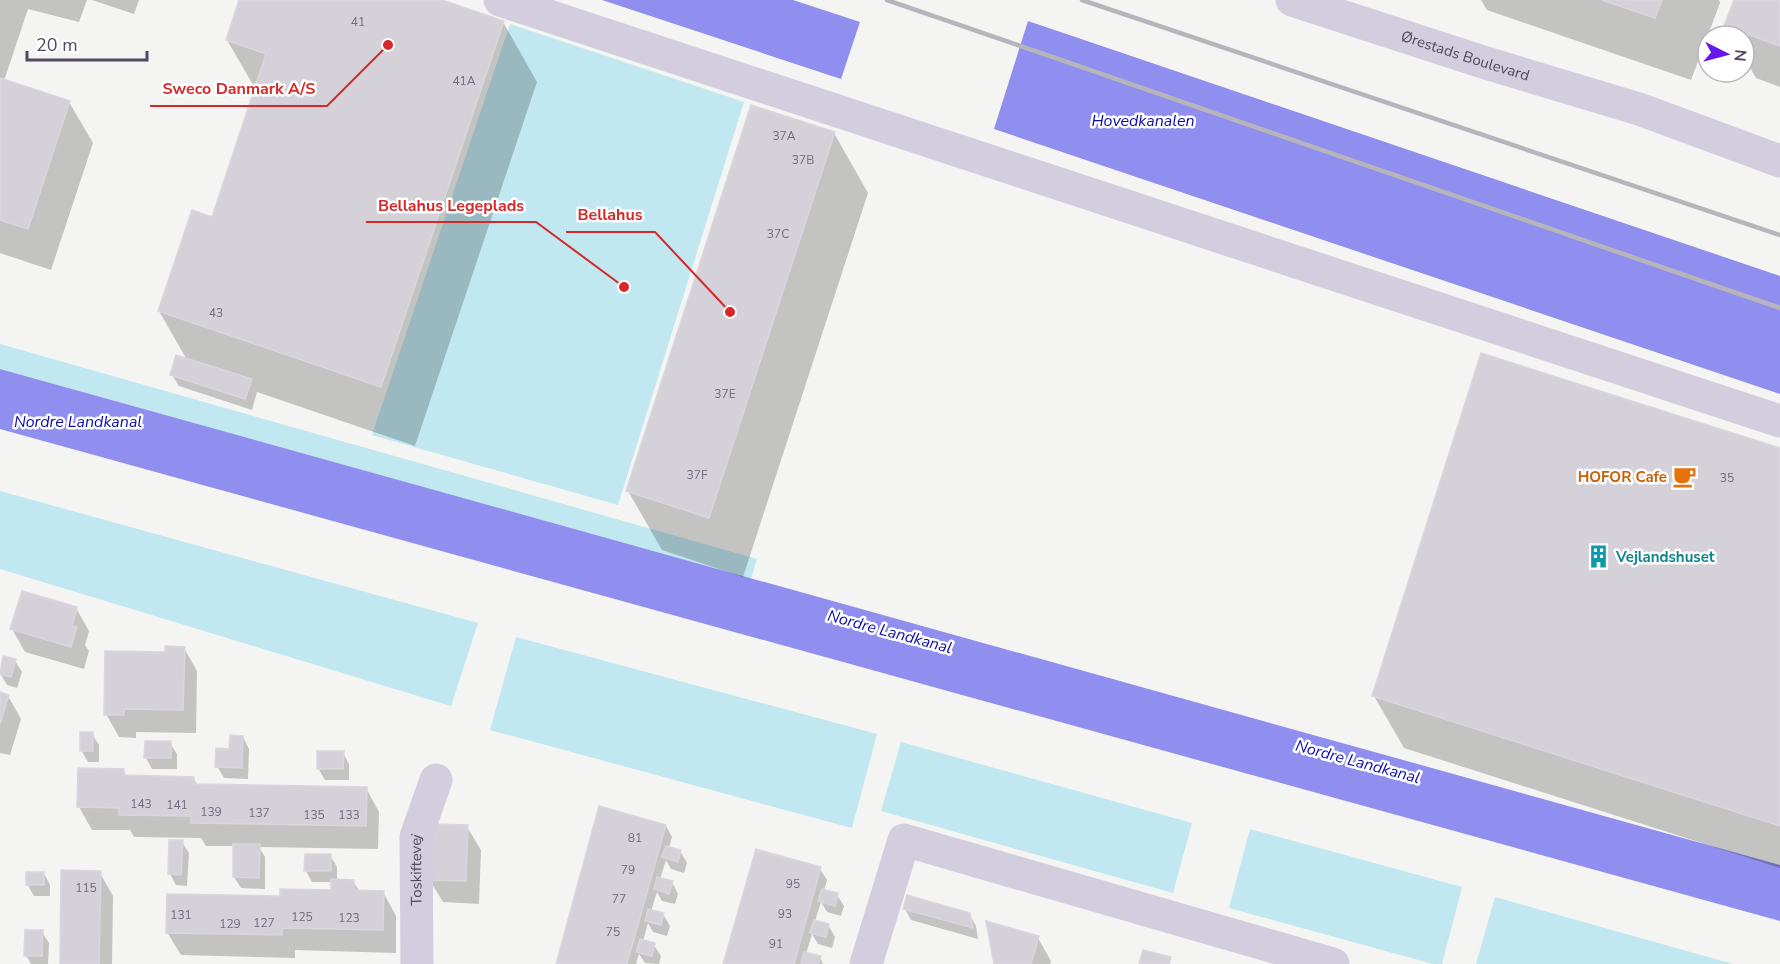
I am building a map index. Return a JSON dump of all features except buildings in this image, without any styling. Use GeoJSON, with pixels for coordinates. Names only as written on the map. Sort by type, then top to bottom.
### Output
{"type":"FeatureCollection","features":[{"type":"Feature","properties":{"kind":"street"},"geometry":{"type":"LineString","coordinates":[[500,0],[1780,421]]}},
{"type":"Feature","properties":{"kind":"street","name":"Ørestads Boulevard"},"geometry":{"type":"LineString","coordinates":[[1292,0],[1486,63],[1639,109],[1780,161]]}},
{"type":"Feature","properties":{"kind":"street","name":"Ørestads Boulevard"},"geometry":{"type":"LineString","coordinates":[[1639,109],[1780,138]]}},
{"type":"Feature","properties":{"kind":"street","name":"Toskiftevej"},"geometry":{"type":"LineString","coordinates":[[417,964],[416,837],[436,780]]}},
{"type":"Feature","properties":{"kind":"street"},"geometry":{"type":"LineString","coordinates":[[866,964],[904,840],[1333,964]]}},
{"type":"Feature","properties":{"kind":"shaded area"},"geometry":{"type":"Polygon","coordinates":[[[510,24],[744,102],[618,505],[372,435],[510,24]]]}},
{"type":"Feature","properties":{"kind":"shaded area"},"geometry":{"type":"Polygon","coordinates":[[[0,344],[757,559],[751,579],[0,369],[0,344]]]}},
{"type":"Feature","properties":{"kind":"shaded area"},"geometry":{"type":"Polygon","coordinates":[[[0,491],[478,623],[451,706],[0,569],[0,491]]]}},
{"type":"Feature","properties":{"kind":"shaded area"},"geometry":{"type":"Polygon","coordinates":[[[516,637],[877,734],[852,828],[490,730],[516,637]]]}},
{"type":"Feature","properties":{"kind":"shaded area"},"geometry":{"type":"Polygon","coordinates":[[[901,742],[1192,823],[1173,893],[881,811],[901,742]]]}},
{"type":"Feature","properties":{"kind":"shaded area"},"geometry":{"type":"Polygon","coordinates":[[[1250,829],[1462,887],[1442,964],[1433,964],[1229,908],[1250,829]]]}},
{"type":"Feature","properties":{"kind":"shaded area"},"geometry":{"type":"Polygon","coordinates":[[[1495,897],[1733,964],[1476,964],[1495,897]]]}},
{"type":"Feature","properties":{"kind":"water"},"geometry":{"type":"Polygon","coordinates":[[[602,0],[793,0],[860,22],[841,79],[602,0]]]}},
{"type":"Feature","properties":{"kind":"water","name":"Hovedkanalen"},"geometry":{"type":"Polygon","coordinates":[[[1028,21],[1780,276],[1780,394],[994,129],[1028,21]]]}},
{"type":"Feature","properties":{"kind":"water","name":"Nordre Landkanal"},"geometry":{"type":"Polygon","coordinates":[[[0,369],[1780,865],[1780,921],[0,429],[0,369]]]}},
{"type":"Feature","properties":{"kind":"railway"},"geometry":{"type":"LineString","coordinates":[[887,0],[1780,308]]}},
{"type":"Feature","properties":{"kind":"railway"},"geometry":{"type":"LineString","coordinates":[[1082,0],[1780,235]]}},
{"type":"Feature","properties":{"kind":"place","name":"Sweco Danmark A/S"},"geometry":{"type":"Point","coordinates":[388,45]}},
{"type":"Feature","properties":{"kind":"place","name":"Bellahus Legeplads"},"geometry":{"type":"Point","coordinates":[624,287]}},
{"type":"Feature","properties":{"kind":"place","name":"Bellahus"},"geometry":{"type":"Point","coordinates":[730,312]}},
{"type":"Feature","properties":{"kind":"place","name":"HOFOR Cafe"},"geometry":{"type":"Point","coordinates":[1685,477]}},
{"type":"Feature","properties":{"kind":"place","name":"Vejlandshuset"},"geometry":{"type":"Point","coordinates":[1598,557]}}]}
